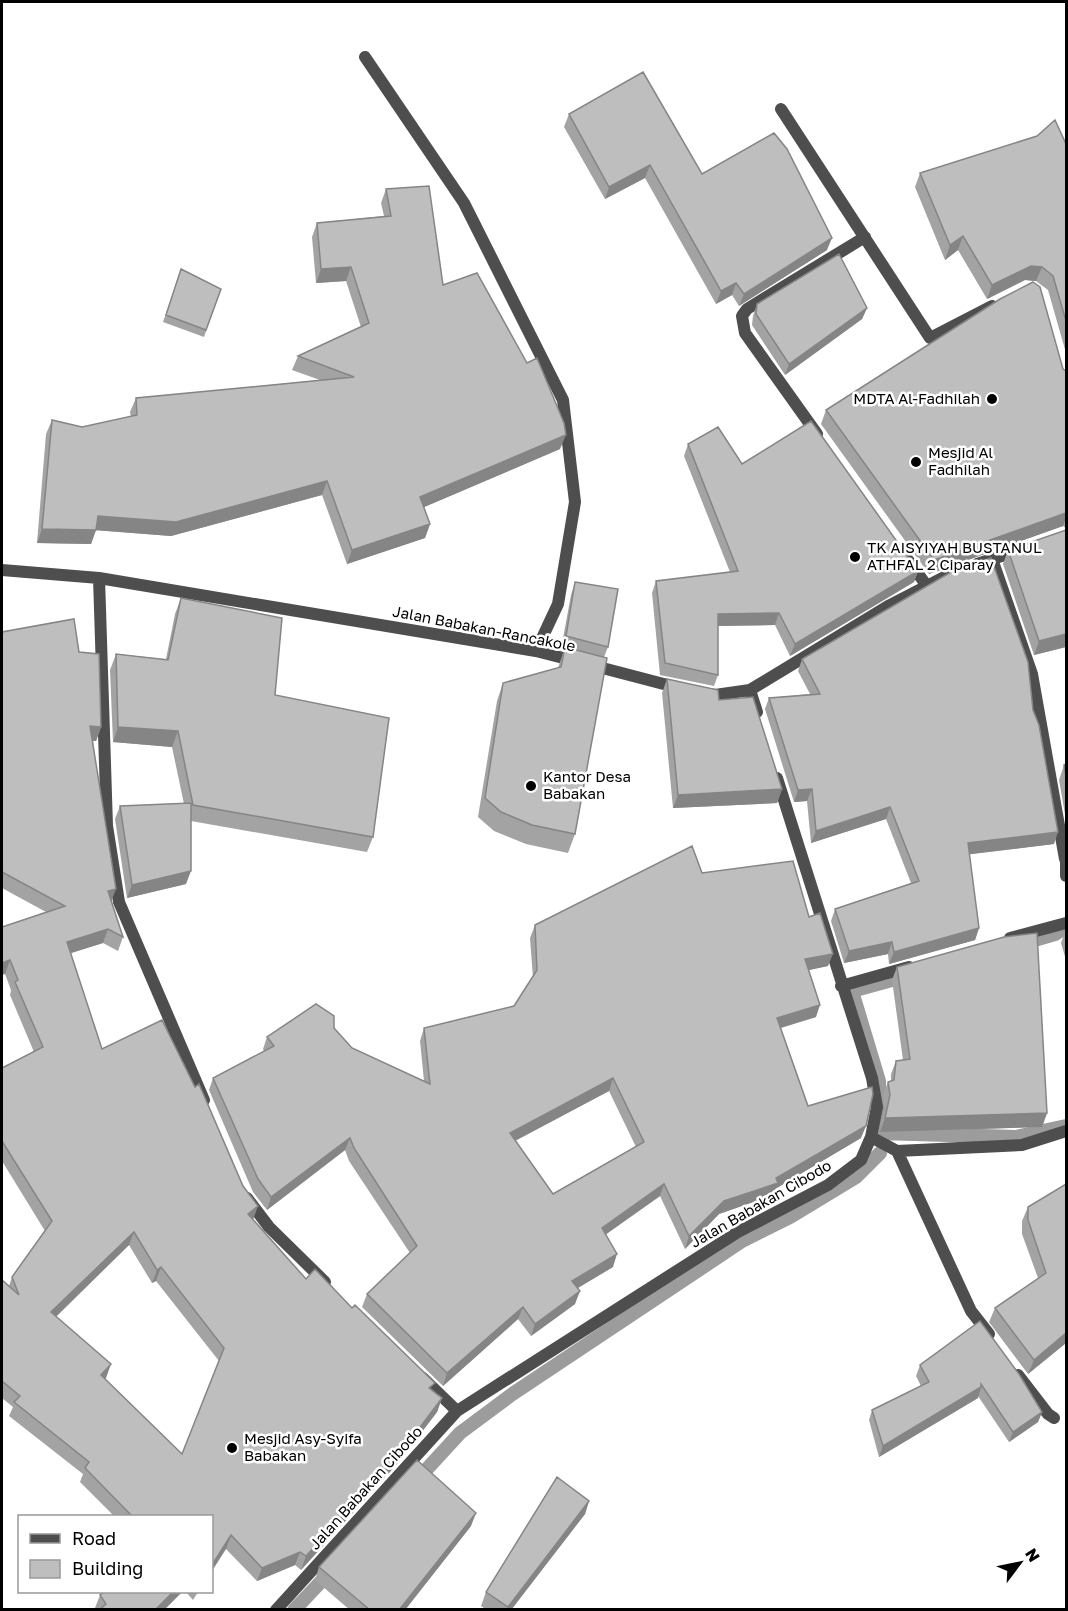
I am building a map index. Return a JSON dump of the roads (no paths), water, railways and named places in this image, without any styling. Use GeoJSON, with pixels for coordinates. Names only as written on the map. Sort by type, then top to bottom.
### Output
{"type":"FeatureCollection","features":[{"type":"Feature","properties":{"kind":"street"},"geometry":{"type":"LineString","coordinates":[[365,57],[464,203],[563,400],[575,502],[558,604],[536,651]]}},
{"type":"Feature","properties":{"kind":"street"},"geometry":{"type":"LineString","coordinates":[[781,109],[930,338],[1005,299]]}},
{"type":"Feature","properties":{"kind":"street"},"geometry":{"type":"LineString","coordinates":[[827,448],[746,333],[742,316],[747,309],[865,237]]}},
{"type":"Feature","properties":{"kind":"street","name":"Jalan Babakan-Rancakole"},"geometry":{"type":"LineString","coordinates":[[2,570],[99,578],[536,651],[686,690],[715,695],[750,690],[890,604],[943,576],[1035,545]]}},
{"type":"Feature","properties":{"kind":"street"},"geometry":{"type":"LineString","coordinates":[[900,549],[927,586]]}},
{"type":"Feature","properties":{"kind":"street"},"geometry":{"type":"LineString","coordinates":[[992,559],[1032,674],[1066,858],[1066,876]]}},
{"type":"Feature","properties":{"kind":"street"},"geometry":{"type":"LineString","coordinates":[[99,578],[107,825],[119,902],[207,1108]]}},
{"type":"Feature","properties":{"kind":"street"},"geometry":{"type":"LineString","coordinates":[[750,690],[761,724]]}},
{"type":"Feature","properties":{"kind":"street","name":"Jalan Babakan Cibodo"},"geometry":{"type":"LineString","coordinates":[[276,1610],[457,1411],[738,1232],[838,1179],[861,1160],[871,1137],[877,1107],[872,1078],[841,986],[775,770]]}},
{"type":"Feature","properties":{"kind":"street"},"geometry":{"type":"LineString","coordinates":[[999,942],[1066,923]]}},
{"type":"Feature","properties":{"kind":"street"},"geometry":{"type":"LineString","coordinates":[[841,986],[920,964]]}},
{"type":"Feature","properties":{"kind":"street"},"geometry":{"type":"LineString","coordinates":[[871,1137],[897,1151],[1022,1145],[1066,1131]]}},
{"type":"Feature","properties":{"kind":"street"},"geometry":{"type":"LineString","coordinates":[[897,1151],[971,1311],[995,1344]]}},
{"type":"Feature","properties":{"kind":"street"},"geometry":{"type":"LineString","coordinates":[[241,1185],[269,1227],[337,1294]]}},
{"type":"Feature","properties":{"kind":"street"},"geometry":{"type":"LineString","coordinates":[[414,1369],[457,1411]]}},
{"type":"Feature","properties":{"kind":"street"},"geometry":{"type":"LineString","coordinates":[[1013,1369],[1048,1414],[1054,1418]]}},
{"type":"Feature","properties":{"kind":"waterway"},"geometry":{"type":"LineString","coordinates":[[1021,944],[1055,934],[1066,927]]}},
{"type":"Feature","properties":{"kind":"waterway"},"geometry":{"type":"LineString","coordinates":[[881,1139],[879,1081],[852,991],[910,975]]}},
{"type":"Feature","properties":{"kind":"waterway"},"geometry":{"type":"LineString","coordinates":[[879,1133],[1016,1137],[1066,1126]]}},
{"type":"Feature","properties":{"kind":"waterway"},"geometry":{"type":"LineString","coordinates":[[415,1482],[460,1433],[511,1395],[742,1241],[790,1217],[856,1177],[880,1153]]}},
{"type":"Feature","properties":{"kind":"waterway"},"geometry":{"type":"LineString","coordinates":[[294,1610],[332,1570]]}},
{"type":"Feature","properties":{"kind":"place","name":"MDTA Al-Fadhilah"},"geometry":{"type":"Point","coordinates":[992,399]}},
{"type":"Feature","properties":{"kind":"place","name":"Mesjid Al Fadhilah"},"geometry":{"type":"Point","coordinates":[916,462]}},
{"type":"Feature","properties":{"kind":"place","name":"TK AISYIYAH BUSTANUL ATHFAL 2 Ciparay"},"geometry":{"type":"Point","coordinates":[855,557]}},
{"type":"Feature","properties":{"kind":"place","name":"Kantor Desa Babakan"},"geometry":{"type":"Point","coordinates":[531,786]}},
{"type":"Feature","properties":{"kind":"place","name":"Mesjid Asy-Syifa Babakan"},"geometry":{"type":"Point","coordinates":[232,1448]}}]}
